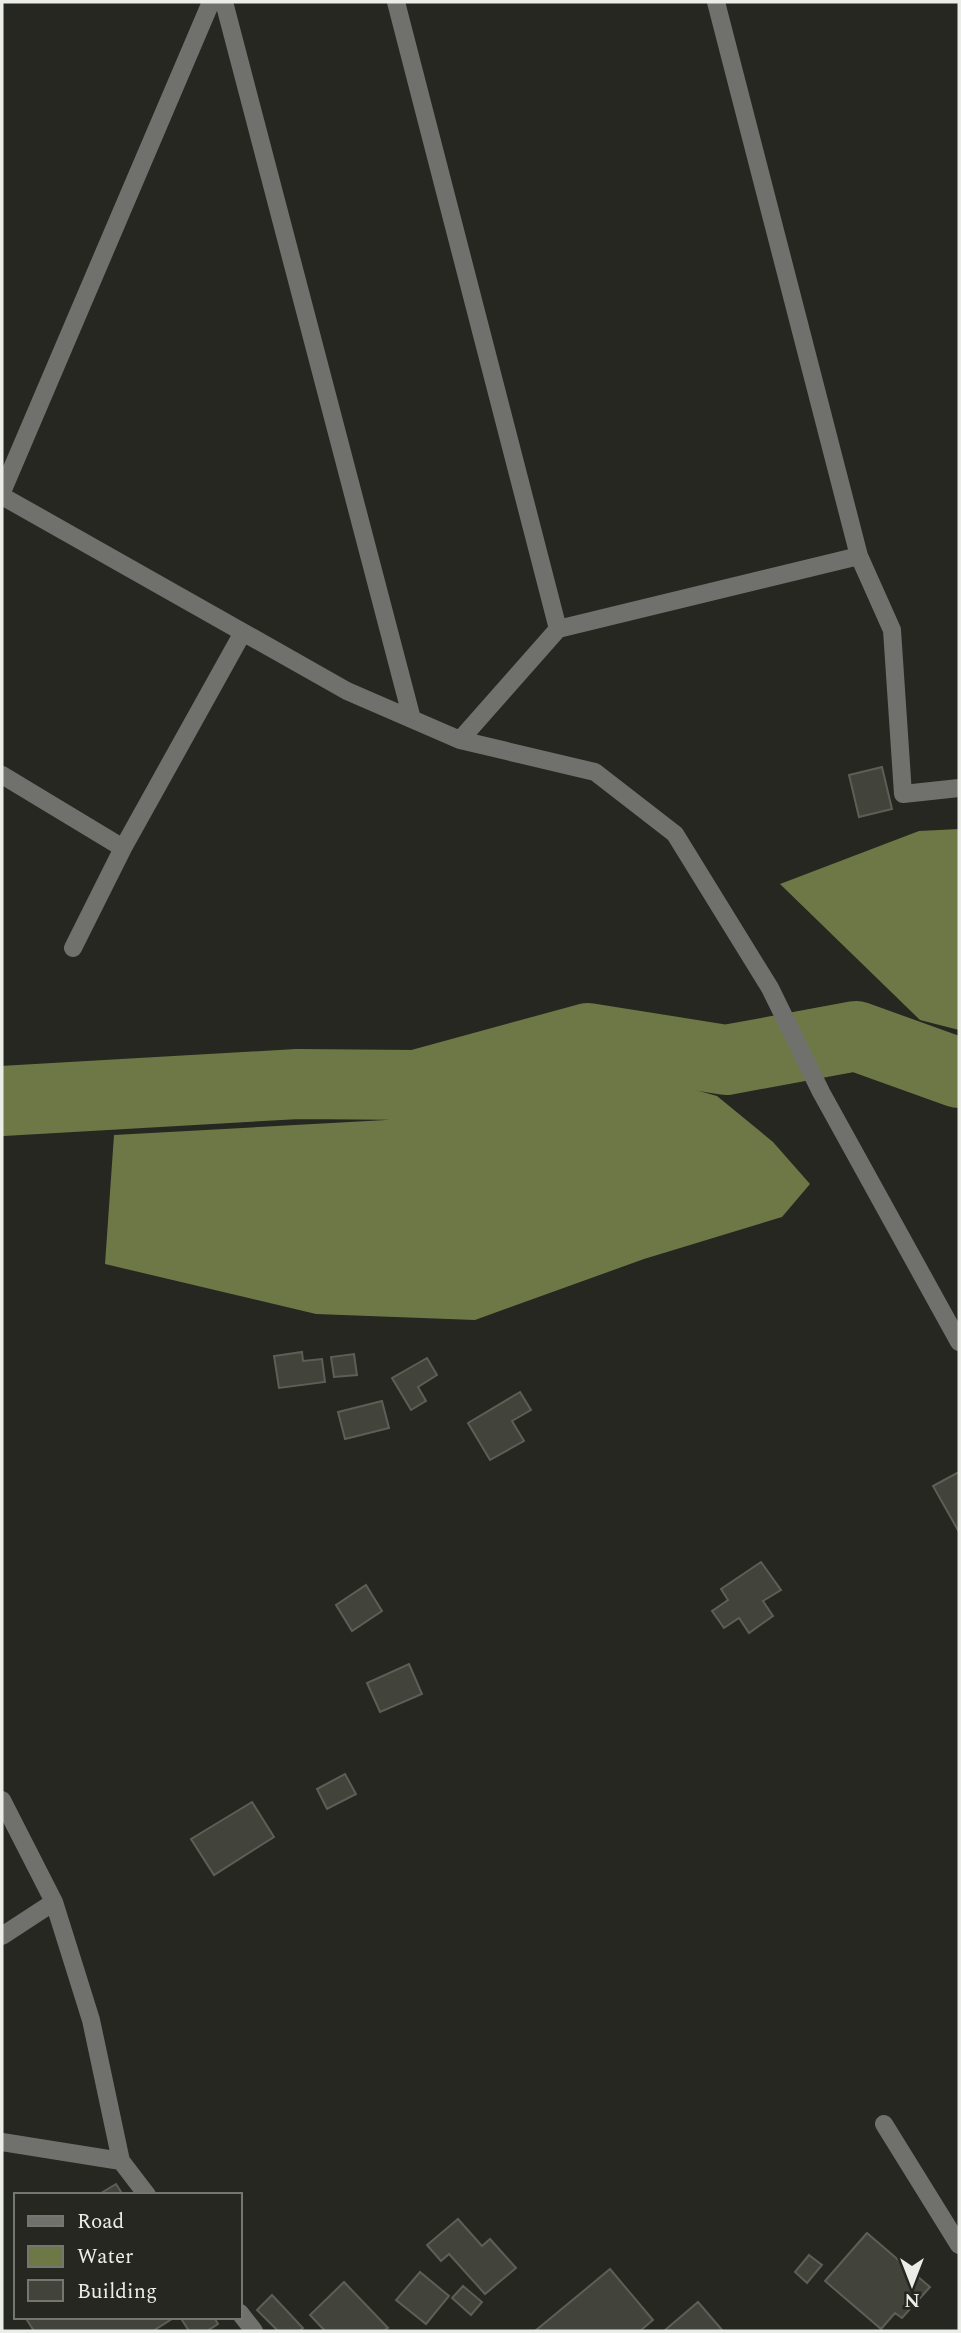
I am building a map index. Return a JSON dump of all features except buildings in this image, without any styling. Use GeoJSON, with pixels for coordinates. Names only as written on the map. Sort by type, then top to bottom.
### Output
{"type":"FeatureCollection","features":[{"type":"Feature","properties":{"kind":"street"},"geometry":{"type":"LineString","coordinates":[[211,2],[2,494],[242,634],[347,691],[460,740],[595,772],[674,834],[770,988],[821,1092],[959,1342]]}},
{"type":"Feature","properties":{"kind":"street"},"geometry":{"type":"LineString","coordinates":[[224,2],[412,719]]}},
{"type":"Feature","properties":{"kind":"street"},"geometry":{"type":"LineString","coordinates":[[396,2],[558,629]]}},
{"type":"Feature","properties":{"kind":"street"},"geometry":{"type":"LineString","coordinates":[[716,2],[859,556],[892,630],[903,794],[959,788]]}},
{"type":"Feature","properties":{"kind":"street"},"geometry":{"type":"LineString","coordinates":[[460,740],[558,629],[859,556]]}},
{"type":"Feature","properties":{"kind":"street"},"geometry":{"type":"LineString","coordinates":[[73,948],[123,848],[242,634]]}},
{"type":"Feature","properties":{"kind":"street"},"geometry":{"type":"LineString","coordinates":[[2,775],[123,848]]}},
{"type":"Feature","properties":{"kind":"street"},"geometry":{"type":"LineString","coordinates":[[2,1800],[54,1902],[91,2020],[121,2161],[145,2193]]}},
{"type":"Feature","properties":{"kind":"street"},"geometry":{"type":"LineString","coordinates":[[2,1936],[54,1902]]}},
{"type":"Feature","properties":{"kind":"street"},"geometry":{"type":"LineString","coordinates":[[884,2124],[959,2245]]}},
{"type":"Feature","properties":{"kind":"street"},"geometry":{"type":"LineString","coordinates":[[2,2143],[121,2161]]}},
{"type":"Feature","properties":{"kind":"street"},"geometry":{"type":"LineString","coordinates":[[242,2316],[254,2331]]}},
{"type":"Feature","properties":{"kind":"water"},"geometry":{"type":"Polygon","coordinates":[[[959,829],[959,1030],[920,1020],[780,884],[919,831],[959,829]]]}},
{"type":"Feature","properties":{"kind":"water"},"geometry":{"type":"Polygon","coordinates":[[[606,1065],[717,1096],[773,1142],[810,1184],[782,1217],[644,1259],[475,1320],[316,1314],[105,1264],[114,1135],[386,1120],[606,1065]]]}},
{"type":"Feature","properties":{"kind":"waterway"},"geometry":{"type":"LineString","coordinates":[[2,1101],[298,1084],[416,1085],[588,1038],[726,1060],[856,1036],[959,1073]]}}]}
